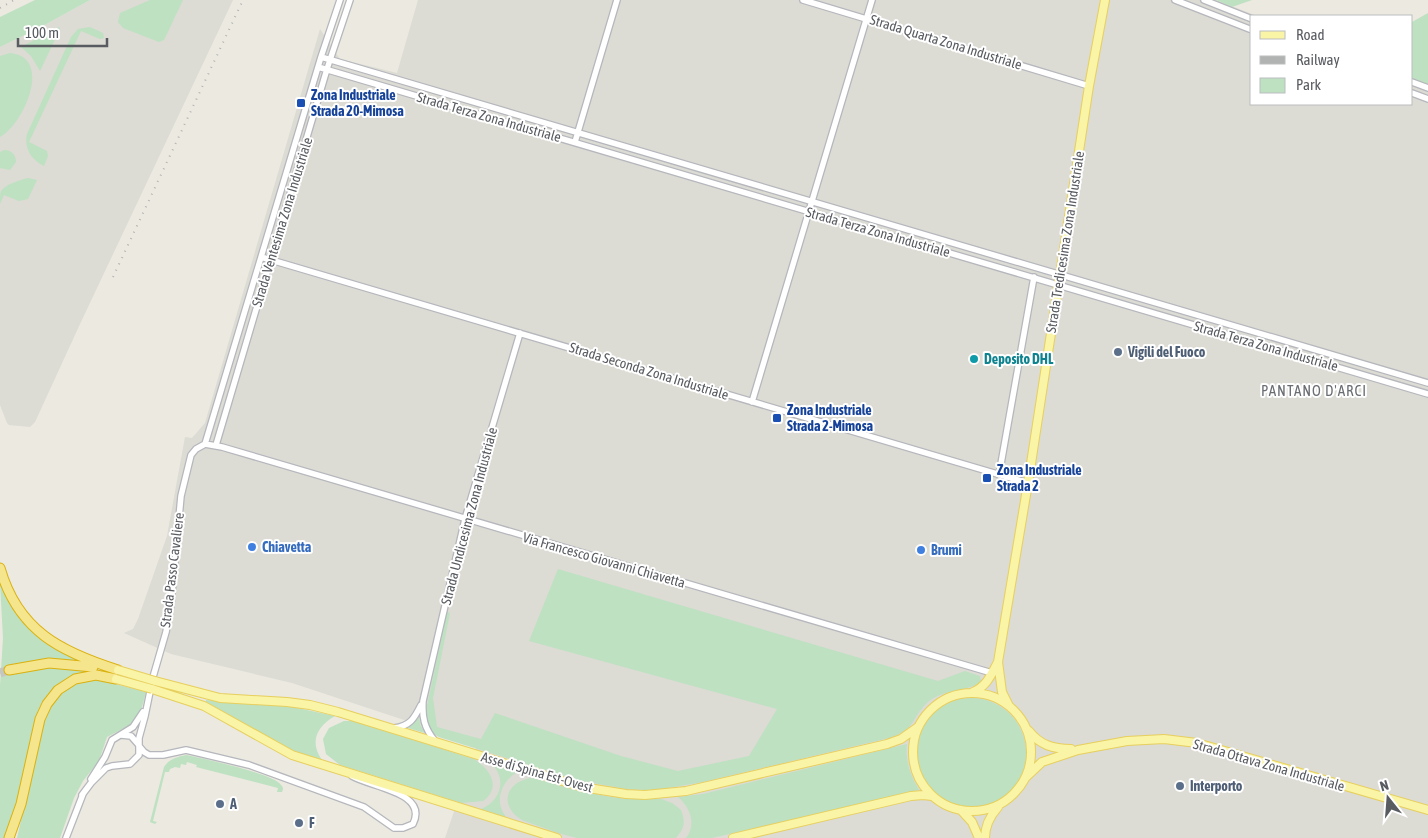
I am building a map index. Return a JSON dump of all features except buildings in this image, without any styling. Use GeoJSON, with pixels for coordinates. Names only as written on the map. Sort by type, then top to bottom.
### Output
{"type":"FeatureCollection","features":[{"type":"Feature","properties":{"kind":"highway"},"geometry":{"type":"LineString","coordinates":[[0,568],[14,600],[30,623],[43,635],[53,643],[117,675]]}},
{"type":"Feature","properties":{"kind":"highway"},"geometry":{"type":"LineString","coordinates":[[9,670],[49,663],[68,663],[117,675]]}},
{"type":"Feature","properties":{"kind":"highway"},"geometry":{"type":"LineString","coordinates":[[9,838],[21,804],[40,719],[50,699],[62,687],[75,679],[96,675],[117,675]]}},
{"type":"Feature","properties":{"kind":"highway"},"geometry":{"type":"LineString","coordinates":[[15,838],[21,804]]}},
{"type":"Feature","properties":{"kind":"main road","name":"Strada Tredicesima Zona Industriale"},"geometry":{"type":"LineString","coordinates":[[998,662],[1028,483],[1089,86],[1105,0]]}},
{"type":"Feature","properties":{"kind":"main road"},"geometry":{"type":"LineString","coordinates":[[970,693],[987,683],[998,662]]}},
{"type":"Feature","properties":{"kind":"main road"},"geometry":{"type":"LineString","coordinates":[[998,662],[1002,692],[1009,706]]}},
{"type":"Feature","properties":{"kind":"main road"},"geometry":{"type":"LineString","coordinates":[[117,675],[204,706],[292,755],[557,838]]}},
{"type":"Feature","properties":{"kind":"main road","name":"Asse di Spina Est-Ovest"},"geometry":{"type":"LineString","coordinates":[[117,675],[155,681],[220,698],[310,705],[582,787],[626,794],[645,795],[686,791],[887,744],[902,739],[918,728]]}},
{"type":"Feature","properties":{"kind":"main road"},"geometry":{"type":"LineString","coordinates":[[1026,727],[1032,750],[1031,764],[1026,777],[1014,795],[999,805],[981,811],[961,810],[948,806],[932,796],[920,782],[914,764],[913,746],[918,728],[926,716],[939,703],[956,695],[970,693],[988,695],[1009,706],[1019,715],[1034,737],[1045,745],[1056,749],[1078,750]]}},
{"type":"Feature","properties":{"kind":"main road","name":"Strada Ottava Zona Industriale"},"geometry":{"type":"LineString","coordinates":[[1078,750],[1127,741],[1164,739],[1197,743],[1428,810]]}},
{"type":"Feature","properties":{"kind":"main road"},"geometry":{"type":"LineString","coordinates":[[1026,777],[1042,762],[1078,750]]}},
{"type":"Feature","properties":{"kind":"main road"},"geometry":{"type":"LineString","coordinates":[[733,838],[911,796],[932,796]]}},
{"type":"Feature","properties":{"kind":"main road"},"geometry":{"type":"LineString","coordinates":[[985,838],[985,829],[991,815],[999,805]]}},
{"type":"Feature","properties":{"kind":"main road"},"geometry":{"type":"LineString","coordinates":[[961,810],[972,822],[979,838]]}},
{"type":"Feature","properties":{"kind":"street","name":"Strada Ventesima Zona Industriale"},"geometry":{"type":"LineString","coordinates":[[205,444],[321,57],[340,0]]}},
{"type":"Feature","properties":{"kind":"street","name":"Strada Ventesima Zona Industriale"},"geometry":{"type":"LineString","coordinates":[[216,445],[314,112],[350,0]]}},
{"type":"Feature","properties":{"kind":"street"},"geometry":{"type":"LineString","coordinates":[[575,142],[617,0]]}},
{"type":"Feature","properties":{"kind":"street","name":"Strada Quarta Zona Industriale"},"geometry":{"type":"LineString","coordinates":[[803,0],[1089,86]]}},
{"type":"Feature","properties":{"kind":"street"},"geometry":{"type":"LineString","coordinates":[[752,402],[872,0]]}},
{"type":"Feature","properties":{"kind":"street"},"geometry":{"type":"LineString","coordinates":[[1175,0],[1250,29]]}},
{"type":"Feature","properties":{"kind":"street"},"geometry":{"type":"LineString","coordinates":[[1204,0],[1250,18]]}},
{"type":"Feature","properties":{"kind":"street","name":"Strada Terza Zona Industriale"},"geometry":{"type":"LineString","coordinates":[[321,57],[1428,383]]}},
{"type":"Feature","properties":{"kind":"street","name":"Strada Terza Zona Industriale"},"geometry":{"type":"LineString","coordinates":[[318,67],[808,212],[972,258],[1428,394]]}},
{"type":"Feature","properties":{"kind":"street"},"geometry":{"type":"LineString","coordinates":[[355,77],[358,68]]}},
{"type":"Feature","properties":{"kind":"street"},"geometry":{"type":"LineString","coordinates":[[1413,82],[1428,88]]}},
{"type":"Feature","properties":{"kind":"street"},"geometry":{"type":"LineString","coordinates":[[409,93],[412,84]]}},
{"type":"Feature","properties":{"kind":"street"},"geometry":{"type":"LineString","coordinates":[[1413,93],[1428,100]]}},
{"type":"Feature","properties":{"kind":"street"},"geometry":{"type":"LineString","coordinates":[[305,110],[314,112]]}},
{"type":"Feature","properties":{"kind":"street"},"geometry":{"type":"LineString","coordinates":[[544,133],[547,123]]}},
{"type":"Feature","properties":{"kind":"street"},"geometry":{"type":"LineString","coordinates":[[293,152],[302,154]]}},
{"type":"Feature","properties":{"kind":"street"},"geometry":{"type":"LineString","coordinates":[[704,181],[707,171]]}},
{"type":"Feature","properties":{"kind":"street"},"geometry":{"type":"LineString","coordinates":[[972,258],[976,249]]}},
{"type":"Feature","properties":{"kind":"street","name":"Strada Seconda Zona Industriale"},"geometry":{"type":"LineString","coordinates":[[261,257],[1028,483]]}},
{"type":"Feature","properties":{"kind":"street"},"geometry":{"type":"LineString","coordinates":[[999,475],[1034,277]]}},
{"type":"Feature","properties":{"kind":"street","name":"Strada Undicesima Zona Industriale"},"geometry":{"type":"LineString","coordinates":[[423,701],[465,519],[520,333]]}},
{"type":"Feature","properties":{"kind":"street"},"geometry":{"type":"LineString","coordinates":[[1283,351],[1286,341]]}},
{"type":"Feature","properties":{"kind":"street","name":"Via Francesco Giovanni Chiavetta"},"geometry":{"type":"LineString","coordinates":[[205,444],[216,445],[992,674]]}},
{"type":"Feature","properties":{"kind":"street","name":"Strada Passo Cavaliere"},"geometry":{"type":"LineString","coordinates":[[138,745],[153,677],[166,632],[171,604],[178,520],[188,464],[191,455],[196,449],[205,444]]}},
{"type":"Feature","properties":{"kind":"street"},"geometry":{"type":"LineString","coordinates":[[390,728],[402,727],[412,722],[423,701]]}},
{"type":"Feature","properties":{"kind":"street"},"geometry":{"type":"LineString","coordinates":[[423,701],[423,722],[430,736],[436,742]]}},
{"type":"Feature","properties":{"kind":"street"},"geometry":{"type":"LineString","coordinates":[[66,838],[82,796],[108,751],[112,740],[133,727],[141,717],[147,703]]}},
{"type":"Feature","properties":{"kind":"street"},"geometry":{"type":"LineString","coordinates":[[121,735],[131,736],[144,752],[149,755],[163,755],[186,750],[249,765],[364,807],[394,828],[403,828],[412,824],[416,812],[413,803],[388,790],[360,781],[343,772]]}},
{"type":"Feature","properties":{"kind":"street"},"geometry":{"type":"LineString","coordinates":[[82,796],[102,771],[112,766],[124,766],[134,762],[139,755],[138,745]]}},
{"type":"Feature","properties":{"kind":"street"},"geometry":{"type":"LineString","coordinates":[[108,751],[111,759],[118,765]]}},
{"type":"Feature","properties":{"kind":"street"},"geometry":{"type":"LineString","coordinates":[[544,834],[552,838]]}},
{"type":"Feature","properties":{"kind":"shaded area"},"geometry":{"type":"Polygon","coordinates":[[[90,0],[233,0],[35,422],[30,427],[9,425],[0,405],[0,47],[90,0]]]}},
{"type":"Feature","properties":{"kind":"shaded area"},"geometry":{"type":"Polygon","coordinates":[[[418,0],[1216,0],[1254,15],[1250,15],[1250,105],[1413,105],[1413,78],[1428,84],[1428,838],[445,838],[477,744],[292,683],[171,654],[124,633],[133,629],[138,619],[167,536],[185,437],[192,438],[205,423],[320,29],[340,59],[397,73],[418,0]]]}},
{"type":"Feature","properties":{"kind":"green space"},"geometry":{"type":"Polygon","coordinates":[[[35,0],[90,0],[0,47],[0,17],[35,0]]]}},
{"type":"Feature","properties":{"kind":"green space"},"geometry":{"type":"Polygon","coordinates":[[[150,0],[183,0],[164,40],[159,42],[123,28],[118,22],[120,13],[150,0]]]}},
{"type":"Feature","properties":{"kind":"green space"},"geometry":{"type":"Polygon","coordinates":[[[1216,0],[1252,0],[1232,7],[1216,0]]]}},
{"type":"Feature","properties":{"kind":"green space"},"geometry":{"type":"Polygon","coordinates":[[[1428,13],[1428,84],[1413,78],[1413,21],[1428,13]]]}},
{"type":"Feature","properties":{"kind":"green space"},"geometry":{"type":"Polygon","coordinates":[[[59,27],[60,29],[40,71],[31,56],[21,47],[59,27]]]}},
{"type":"Feature","properties":{"kind":"green space"},"geometry":{"type":"Polygon","coordinates":[[[90,27],[103,33],[104,38],[100,39],[81,31],[29,142],[47,151],[48,156],[44,166],[29,153],[26,139],[27,134],[71,37],[78,29],[90,27]]]}},
{"type":"Feature","properties":{"kind":"green space"},"geometry":{"type":"Polygon","coordinates":[[[10,53],[23,57],[30,66],[32,78],[25,106],[9,130],[0,137],[0,56],[10,53]]]}},
{"type":"Feature","properties":{"kind":"green space"},"geometry":{"type":"Polygon","coordinates":[[[4,150],[11,152],[15,157],[16,162],[10,170],[0,168],[0,152],[4,150]]]}},
{"type":"Feature","properties":{"kind":"green space"},"geometry":{"type":"Polygon","coordinates":[[[28,178],[37,180],[28,199],[19,201],[4,195],[0,204],[1,191],[6,186],[28,178]]]}},
{"type":"Feature","properties":{"kind":"green space"},"geometry":{"type":"Polygon","coordinates":[[[558,569],[938,681],[965,671],[980,676],[981,682],[968,688],[935,697],[923,707],[905,731],[889,738],[703,782],[662,789],[626,789],[577,780],[439,737],[433,733],[429,728],[425,715],[447,612],[450,613],[433,698],[437,727],[481,739],[495,713],[621,756],[678,771],[749,756],[777,709],[529,641],[558,569]]]}},
{"type":"Feature","properties":{"kind":"green space"},"geometry":{"type":"Polygon","coordinates":[[[0,583],[2,583],[20,613],[83,661],[33,667],[87,668],[86,671],[54,688],[39,708],[35,718],[13,818],[5,838],[0,838],[0,686],[3,638],[0,583]]]}},
{"type":"Feature","properties":{"kind":"green space"},"geometry":{"type":"Polygon","coordinates":[[[90,680],[100,680],[146,692],[141,711],[130,725],[107,737],[99,761],[83,781],[74,798],[60,838],[17,838],[44,720],[51,704],[67,689],[90,680]]]}},
{"type":"Feature","properties":{"kind":"green space"},"geometry":{"type":"Polygon","coordinates":[[[971,698],[992,702],[1010,714],[1022,732],[1026,753],[1022,774],[1010,792],[992,804],[971,808],[950,804],[932,792],[920,774],[916,753],[920,732],[932,714],[950,702],[971,698]]]}},
{"type":"Feature","properties":{"kind":"green space"},"geometry":{"type":"Polygon","coordinates":[[[206,700],[288,706],[335,716],[324,725],[317,735],[316,747],[322,760],[294,751],[206,702],[206,700]]]}},
{"type":"Feature","properties":{"kind":"green space"},"geometry":{"type":"Polygon","coordinates":[[[419,717],[420,724],[425,733],[408,728],[419,717]]]}},
{"type":"Feature","properties":{"kind":"green space"},"geometry":{"type":"Polygon","coordinates":[[[344,721],[354,721],[474,759],[489,773],[493,784],[492,790],[483,801],[461,803],[340,765],[326,754],[323,739],[329,728],[344,721]]]}},
{"type":"Feature","properties":{"kind":"green space"},"geometry":{"type":"Polygon","coordinates":[[[907,744],[909,768],[919,790],[712,838],[686,838],[691,827],[691,816],[686,806],[678,797],[703,794],[907,744]]]}},
{"type":"Feature","properties":{"kind":"green space"},"geometry":{"type":"Polygon","coordinates":[[[186,755],[266,776],[281,785],[283,788],[282,792],[277,792],[278,788],[196,767],[197,765],[187,762],[186,765],[181,764],[180,768],[175,767],[170,769],[169,772],[165,772],[153,821],[157,822],[155,824],[150,822],[164,767],[171,760],[186,755]]]}},
{"type":"Feature","properties":{"kind":"green space"},"geometry":{"type":"Polygon","coordinates":[[[493,765],[517,772],[507,781],[501,792],[500,804],[506,817],[481,809],[493,801],[499,790],[500,778],[493,765]]]}},
{"type":"Feature","properties":{"kind":"green space"},"geometry":{"type":"Polygon","coordinates":[[[530,778],[605,796],[625,799],[661,799],[672,803],[681,810],[684,822],[681,832],[676,838],[577,838],[558,833],[522,820],[510,808],[508,796],[510,790],[515,785],[530,778]]]}},
{"type":"Feature","properties":{"kind":"tunnel"},"geometry":{"type":"LineString","coordinates":[[0,673],[9,670]]}},
{"type":"Feature","properties":{"kind":"railway"},"geometry":{"type":"LineString","coordinates":[[0,8],[14,0]]}},
{"type":"Feature","properties":{"kind":"railway"},"geometry":{"type":"LineString","coordinates":[[113,277],[243,0]]}},
{"type":"Feature","properties":{"kind":"place","name":"Zona Industriale Strada 20-Mimosa"},"geometry":{"type":"Point","coordinates":[301,103]}},
{"type":"Feature","properties":{"kind":"place","name":"Vigili del Fuoco"},"geometry":{"type":"Point","coordinates":[1118,352]}},
{"type":"Feature","properties":{"kind":"place","name":"Deposito DHL"},"geometry":{"type":"Point","coordinates":[974,359]}},
{"type":"Feature","properties":{"kind":"place","name":"Zona Industriale Strada 2-Mimosa"},"geometry":{"type":"Point","coordinates":[777,418]}},
{"type":"Feature","properties":{"kind":"place","name":"Zona Industriale Strada 2"},"geometry":{"type":"Point","coordinates":[987,478]}},
{"type":"Feature","properties":{"kind":"place","name":"Chiavetta"},"geometry":{"type":"Point","coordinates":[252,547]}},
{"type":"Feature","properties":{"kind":"place","name":"Brumi"},"geometry":{"type":"Point","coordinates":[921,550]}},
{"type":"Feature","properties":{"kind":"place","name":"Interporto"},"geometry":{"type":"Point","coordinates":[1180,786]}},
{"type":"Feature","properties":{"kind":"place","name":"A"},"geometry":{"type":"Point","coordinates":[220,804]}},
{"type":"Feature","properties":{"kind":"place","name":"F"},"geometry":{"type":"Point","coordinates":[299,823]}},
{"type":"Feature","properties":{"kind":"district","name":"PANTANO D'ARCI"},"geometry":{"type":"Point","coordinates":[1314,391]}}]}
